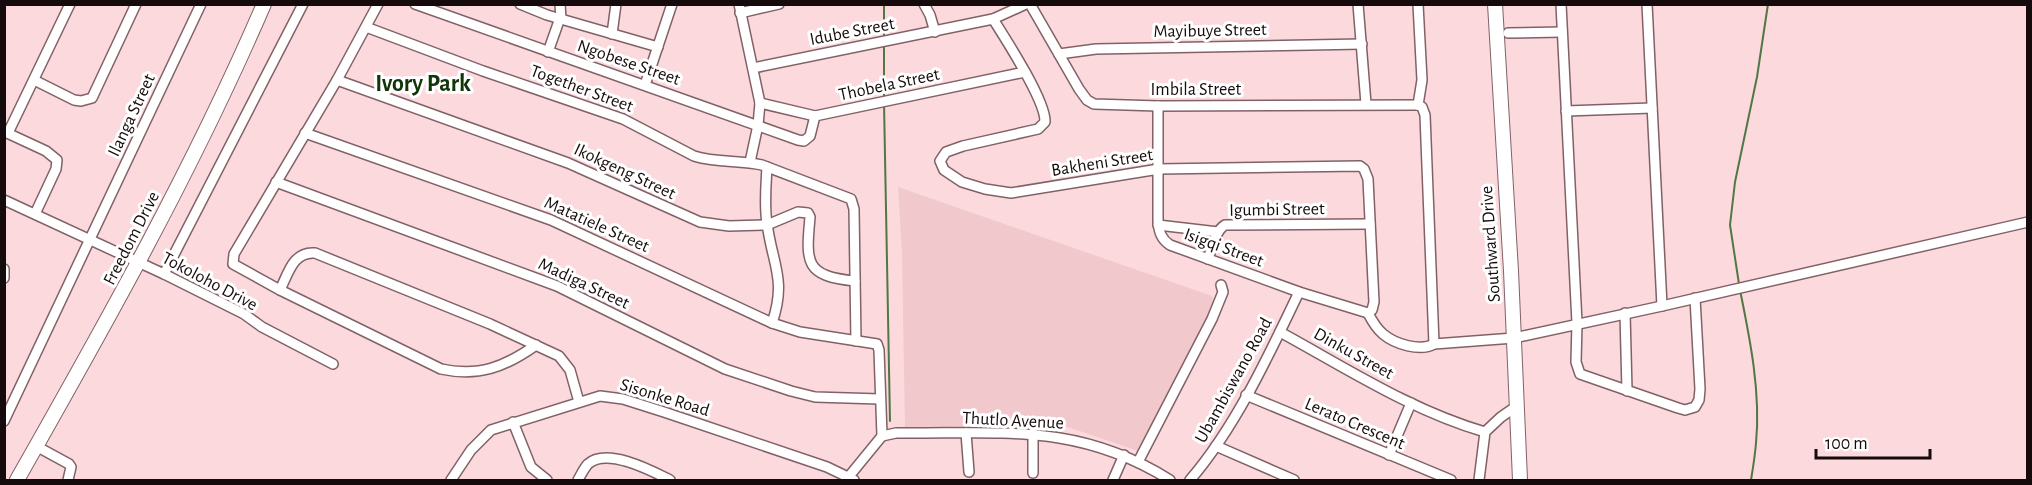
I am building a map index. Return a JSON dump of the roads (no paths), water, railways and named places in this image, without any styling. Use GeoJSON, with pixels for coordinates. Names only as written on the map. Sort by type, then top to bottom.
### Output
{"type":"FeatureCollection","features":[{"type":"Feature","properties":{"kind":"street"},"geometry":{"type":"LineString","coordinates":[[35,214],[56,169],[57,160],[46,151],[6,133],[36,81],[70,4]]}},
{"type":"Feature","properties":{"kind":"street"},"geometry":{"type":"LineString","coordinates":[[36,81],[74,100],[92,98],[136,4]]}},
{"type":"Feature","properties":{"kind":"street","name":"Ilanga Street"},"geometry":{"type":"LineString","coordinates":[[4,420],[201,4]]}},
{"type":"Feature","properties":{"kind":"street","name":"Freedom Drive"},"geometry":{"type":"LineString","coordinates":[[17,480],[139,263],[220,101],[264,4]]}},
{"type":"Feature","properties":{"kind":"street"},"geometry":{"type":"LineString","coordinates":[[164,274],[303,4]]}},
{"type":"Feature","properties":{"kind":"street"},"geometry":{"type":"LineString","coordinates":[[378,4],[337,81],[232,261],[236,267],[280,290],[441,369],[465,373],[489,369],[512,361],[536,345]]}},
{"type":"Feature","properties":{"kind":"street","name":"Ngobese Street"},"geometry":{"type":"LineString","coordinates":[[415,4],[804,141],[810,136],[815,116]]}},
{"type":"Feature","properties":{"kind":"street"},"geometry":{"type":"LineString","coordinates":[[520,4],[560,19],[658,47]]}},
{"type":"Feature","properties":{"kind":"street"},"geometry":{"type":"LineString","coordinates":[[548,52],[560,19],[560,4]]}},
{"type":"Feature","properties":{"kind":"street"},"geometry":{"type":"LineString","coordinates":[[612,34],[616,4]]}},
{"type":"Feature","properties":{"kind":"street"},"geometry":{"type":"LineString","coordinates":[[645,85],[672,4]]}},
{"type":"Feature","properties":{"kind":"street"},"geometry":{"type":"LineString","coordinates":[[750,162],[760,104],[740,9],[779,4]]}},
{"type":"Feature","properties":{"kind":"street"},"geometry":{"type":"LineString","coordinates":[[924,4],[935,32]]}},
{"type":"Feature","properties":{"kind":"street","name":"Idube Street"},"geometry":{"type":"LineString","coordinates":[[753,68],[935,32],[993,18],[1028,4]]}},
{"type":"Feature","properties":{"kind":"street","name":"Imbila Street"},"geometry":{"type":"LineString","coordinates":[[1028,4],[1079,89],[1087,100],[1094,104],[1158,106],[1418,105]]}},
{"type":"Feature","properties":{"kind":"street"},"geometry":{"type":"LineString","coordinates":[[1358,4],[1366,104]]}},
{"type":"Feature","properties":{"kind":"street"},"geometry":{"type":"LineString","coordinates":[[1418,4],[1422,80],[1418,105],[1422,107],[1425,115],[1434,344]]}},
{"type":"Feature","properties":{"kind":"street","name":"Southward Drive"},"geometry":{"type":"LineString","coordinates":[[1495,4],[1520,480]]}},
{"type":"Feature","properties":{"kind":"street"},"geometry":{"type":"LineString","coordinates":[[1561,4],[1577,323],[1576,362],[1580,374],[1678,408],[1690,409],[1698,405],[1700,389],[1695,298]]}},
{"type":"Feature","properties":{"kind":"street"},"geometry":{"type":"LineString","coordinates":[[1647,4],[1662,306]]}},
{"type":"Feature","properties":{"kind":"street","name":"Bakheni Street"},"geometry":{"type":"LineString","coordinates":[[993,18],[1025,72],[1044,111],[1045,122],[1038,129],[946,152],[940,161],[944,170],[970,185],[1011,193],[1159,169],[1360,166],[1364,169],[1368,179],[1374,302],[1368,314]]}},
{"type":"Feature","properties":{"kind":"street","name":"Together Street"},"geometry":{"type":"LineString","coordinates":[[366,27],[616,117],[702,158],[750,162],[851,199],[854,209],[855,281]]}},
{"type":"Feature","properties":{"kind":"street"},"geometry":{"type":"LineString","coordinates":[[1508,33],[1562,32]]}},
{"type":"Feature","properties":{"kind":"street","name":"Mayibuye Street"},"geometry":{"type":"LineString","coordinates":[[1059,54],[1096,49],[1362,44]]}},
{"type":"Feature","properties":{"kind":"street","name":"Thobela Street"},"geometry":{"type":"LineString","coordinates":[[760,104],[815,116],[1025,72]]}},
{"type":"Feature","properties":{"kind":"street","name":"Ikokgeng Street"},"geometry":{"type":"LineString","coordinates":[[337,81],[568,163],[700,222],[729,226],[767,225],[798,212],[808,213],[810,217],[807,247],[813,266],[830,278],[855,281]]}},
{"type":"Feature","properties":{"kind":"street"},"geometry":{"type":"LineString","coordinates":[[1158,106],[1158,225],[1218,232]]}},
{"type":"Feature","properties":{"kind":"street"},"geometry":{"type":"LineString","coordinates":[[1566,111],[1652,108]]}},
{"type":"Feature","properties":{"kind":"street","name":"Matatiele Street"},"geometry":{"type":"LineString","coordinates":[[305,133],[551,220],[772,323],[800,332],[874,342],[879,350],[880,399]]}},
{"type":"Feature","properties":{"kind":"street"},"geometry":{"type":"LineString","coordinates":[[767,167],[767,225],[779,285],[778,306],[772,323]]}},
{"type":"Feature","properties":{"kind":"street","name":"Madiga Street"},"geometry":{"type":"LineString","coordinates":[[276,182],[556,286],[736,373],[815,397],[880,399]]}},
{"type":"Feature","properties":{"kind":"street","name":"Tokoloho Drive"},"geometry":{"type":"LineString","coordinates":[[4,200],[164,274],[244,314],[262,327],[333,364]]}},
{"type":"Feature","properties":{"kind":"street"},"geometry":{"type":"LineString","coordinates":[[1368,314],[1380,332],[1392,339],[1422,348],[1434,344],[1514,338],[2028,222]]}},
{"type":"Feature","properties":{"kind":"street","name":"Igumbi Street"},"geometry":{"type":"LineString","coordinates":[[1208,259],[1221,227],[1231,224],[1370,224]]}},
{"type":"Feature","properties":{"kind":"street","name":"Isigqi Street"},"geometry":{"type":"LineString","coordinates":[[1158,225],[1160,235],[1170,245],[1299,292],[1368,314]]}},
{"type":"Feature","properties":{"kind":"street"},"geometry":{"type":"LineString","coordinates":[[280,290],[298,256],[306,252],[315,253],[490,324],[559,356],[566,363],[573,379],[579,402]]}},
{"type":"Feature","properties":{"kind":"street"},"geometry":{"type":"LineString","coordinates":[[4,269],[4,278]]}},
{"type":"Feature","properties":{"kind":"street"},"geometry":{"type":"LineString","coordinates":[[855,281],[856,341]]}},
{"type":"Feature","properties":{"kind":"street"},"geometry":{"type":"LineString","coordinates":[[1138,462],[1212,319],[1223,292],[1221,285]]}},
{"type":"Feature","properties":{"kind":"street","name":"Ubambiswano Road"},"geometry":{"type":"LineString","coordinates":[[1190,480],[1216,446],[1246,395],[1299,292]]}},
{"type":"Feature","properties":{"kind":"street"},"geometry":{"type":"LineString","coordinates":[[1625,314],[1627,391]]}},
{"type":"Feature","properties":{"kind":"street","name":"Dinku Street"},"geometry":{"type":"LineString","coordinates":[[1280,332],[1411,403],[1455,424],[1485,432]]}},
{"type":"Feature","properties":{"kind":"street","name":"Lerato Crescent"},"geometry":{"type":"LineString","coordinates":[[1246,395],[1451,480]]}},
{"type":"Feature","properties":{"kind":"street","name":"Sisonke Road"},"geometry":{"type":"LineString","coordinates":[[451,480],[484,435],[499,426],[600,396],[623,399],[827,467],[850,479]]}},
{"type":"Feature","properties":{"kind":"street"},"geometry":{"type":"LineString","coordinates":[[850,479],[882,436],[880,399]]}},
{"type":"Feature","properties":{"kind":"street"},"geometry":{"type":"LineString","coordinates":[[1389,455],[1411,403]]}},
{"type":"Feature","properties":{"kind":"street"},"geometry":{"type":"LineString","coordinates":[[1479,480],[1485,432],[1517,406]]}},
{"type":"Feature","properties":{"kind":"street"},"geometry":{"type":"LineString","coordinates":[[513,422],[531,467],[547,480]]}},
{"type":"Feature","properties":{"kind":"street","name":"Thutlo Avenue"},"geometry":{"type":"LineString","coordinates":[[882,436],[896,433],[1033,434],[1070,438],[1124,455],[1170,480]]}},
{"type":"Feature","properties":{"kind":"street"},"geometry":{"type":"LineString","coordinates":[[966,434],[969,472]]}},
{"type":"Feature","properties":{"kind":"street"},"geometry":{"type":"LineString","coordinates":[[1033,434],[1033,473]]}},
{"type":"Feature","properties":{"kind":"street"},"geometry":{"type":"LineString","coordinates":[[36,446],[69,464],[71,467],[68,480]]}},
{"type":"Feature","properties":{"kind":"street"},"geometry":{"type":"LineString","coordinates":[[1216,446],[1294,480]]}},
{"type":"Feature","properties":{"kind":"street"},"geometry":{"type":"LineString","coordinates":[[1113,480],[1124,455]]}},
{"type":"Feature","properties":{"kind":"street"},"geometry":{"type":"LineString","coordinates":[[578,480],[588,464],[605,458],[613,458],[644,468],[670,480]]}},
{"type":"Feature","properties":{"kind":"waterway"},"geometry":{"type":"LineString","coordinates":[[884,4],[884,38]]}},
{"type":"Feature","properties":{"kind":"waterway"},"geometry":{"type":"LineString","coordinates":[[1739,284],[1730,225],[1735,182],[1757,77],[1768,4]]}},
{"type":"Feature","properties":{"kind":"waterway"},"geometry":{"type":"LineString","coordinates":[[884,43],[884,98]]}},
{"type":"Feature","properties":{"kind":"waterway"},"geometry":{"type":"LineString","coordinates":[[884,103],[890,421]]}},
{"type":"Feature","properties":{"kind":"waterway"},"geometry":{"type":"LineString","coordinates":[[1740,290],[1756,386],[1756,443],[1751,480]]}},
{"type":"Feature","properties":{"kind":"district","name":"Ivory Park"},"geometry":{"type":"Point","coordinates":[423,83]}}]}
